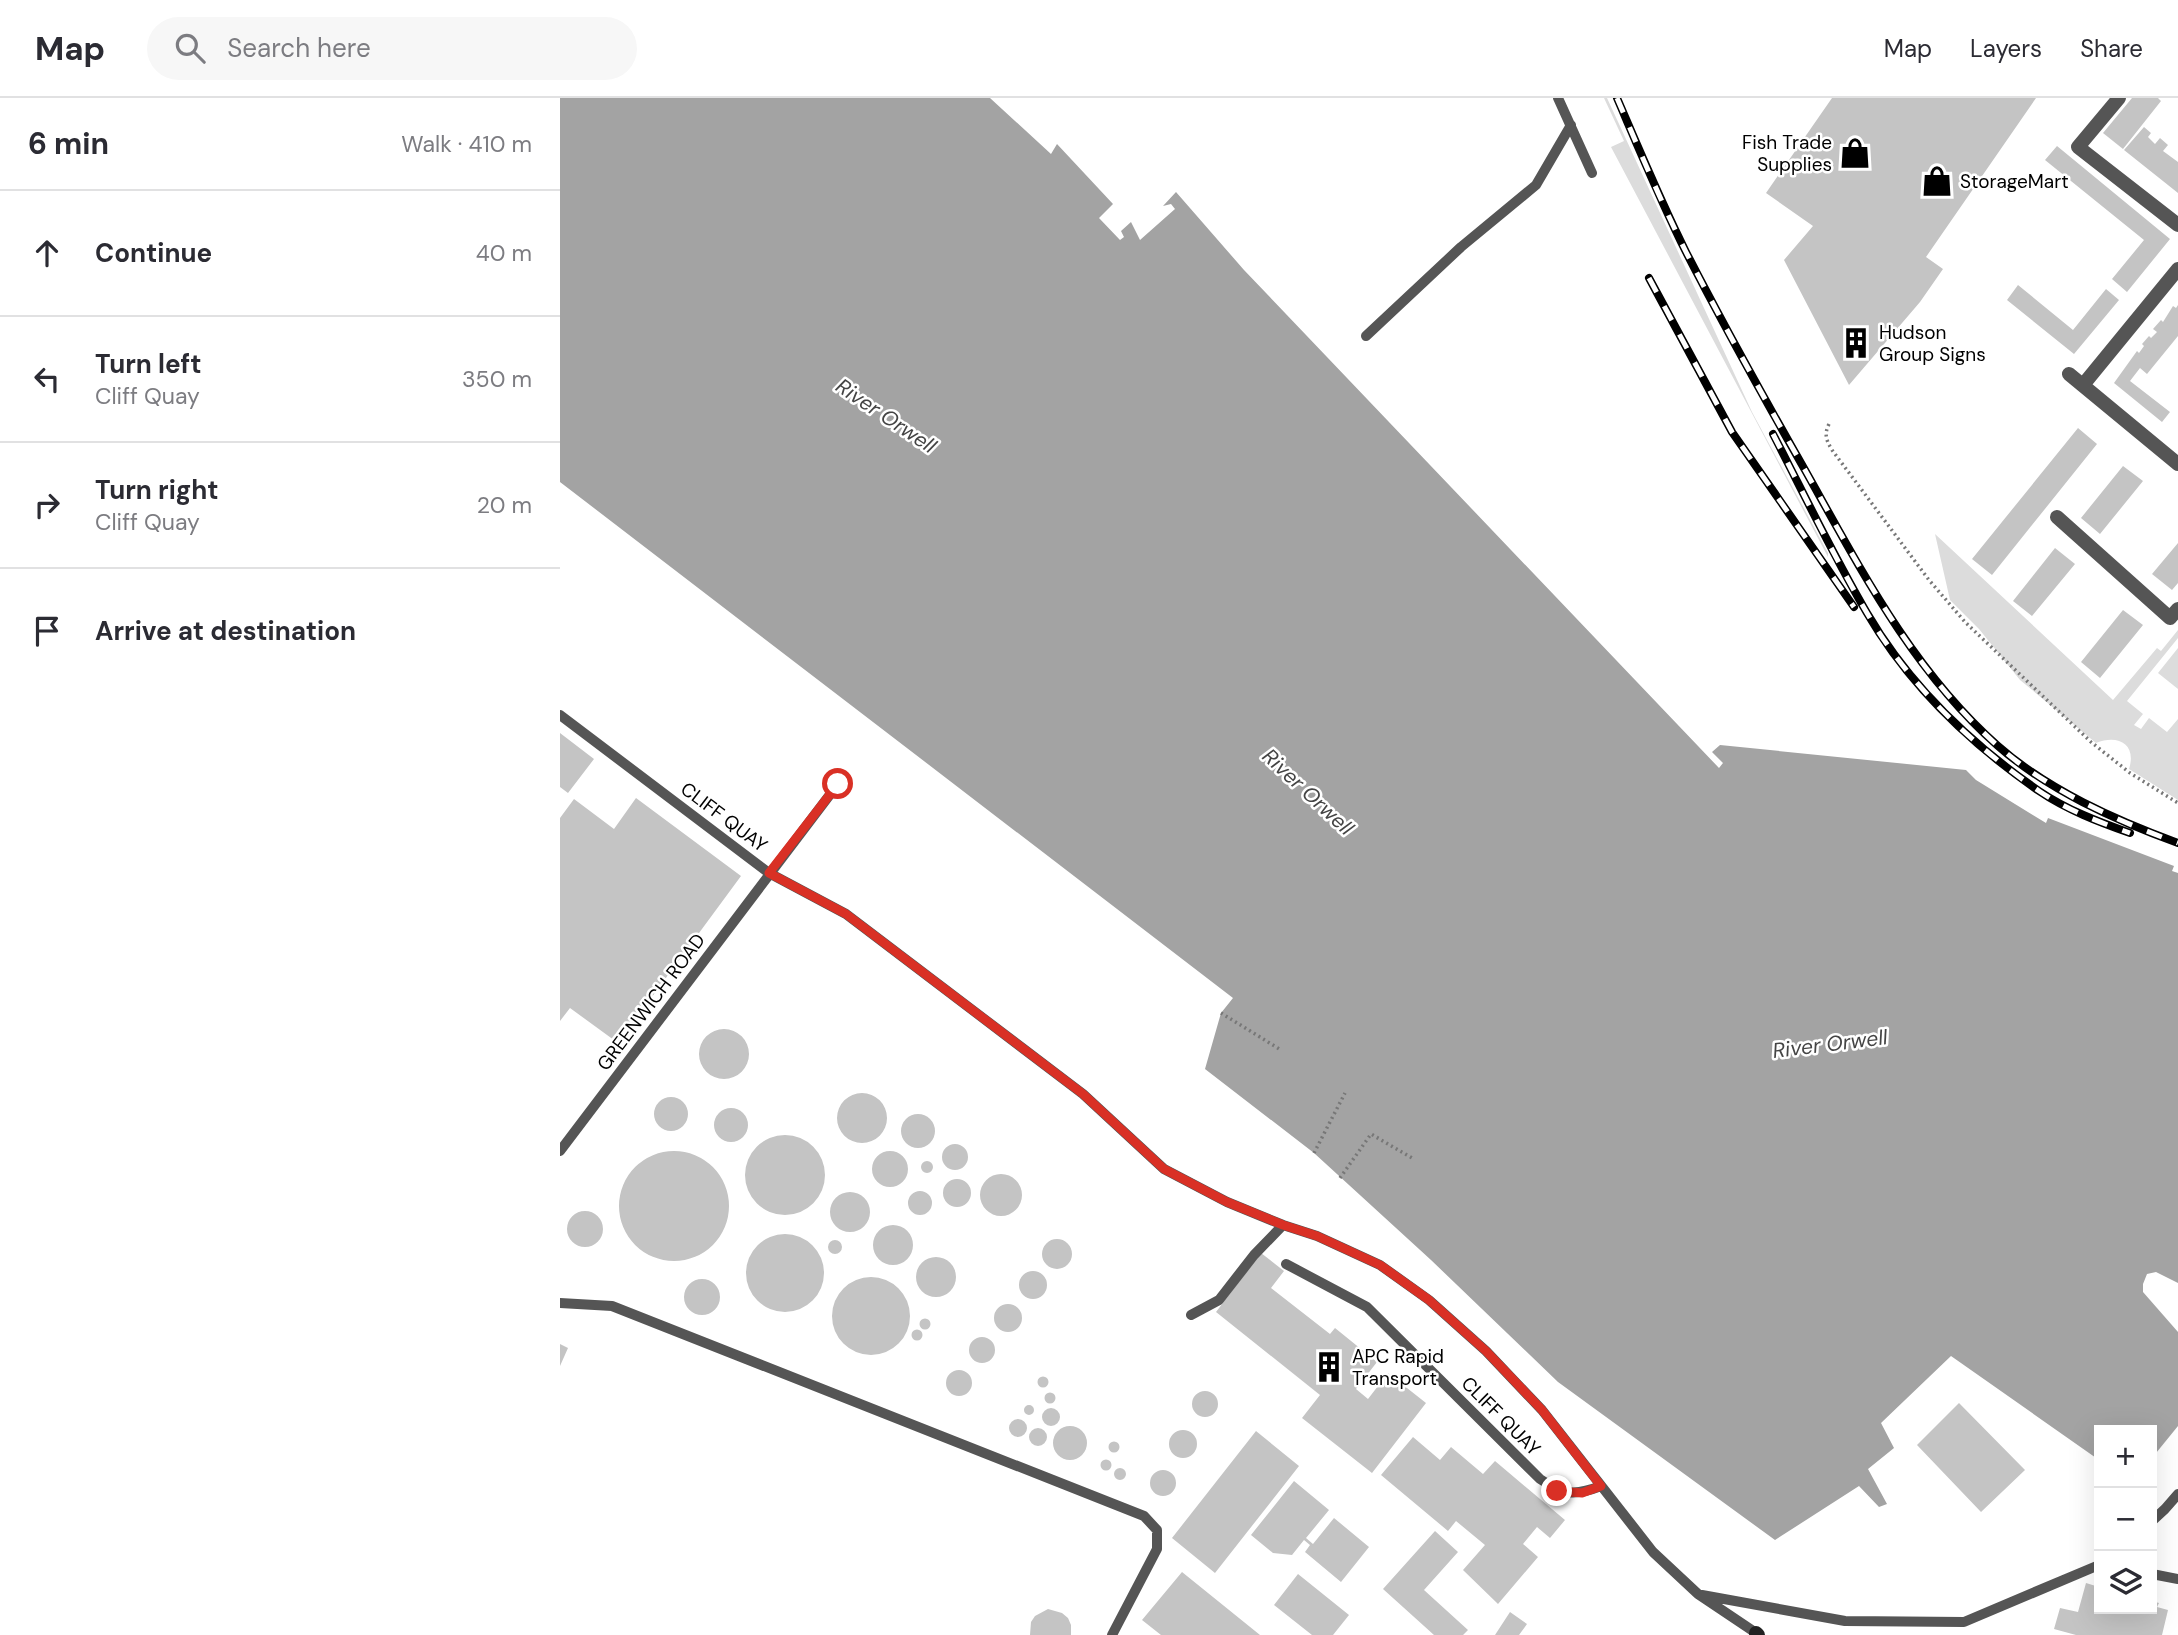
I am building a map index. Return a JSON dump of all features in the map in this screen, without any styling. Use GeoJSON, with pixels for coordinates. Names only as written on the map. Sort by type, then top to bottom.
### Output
{"type":"FeatureCollection","features":[{"type":"Feature","properties":{"kind":"street"},"geometry":{"type":"LineString","coordinates":[[2119,98],[2078,147],[2178,225]]}},
{"type":"Feature","properties":{"kind":"street"},"geometry":{"type":"LineString","coordinates":[[2083,385],[2178,269]]}},
{"type":"Feature","properties":{"kind":"street"},"geometry":{"type":"LineString","coordinates":[[2069,374],[2178,464]]}},
{"type":"Feature","properties":{"kind":"street"},"geometry":{"type":"LineString","coordinates":[[2057,517],[2170,618],[2178,609]]}},
{"type":"Feature","properties":{"kind":"lane"},"geometry":{"type":"LineString","coordinates":[[1558,98],[1592,173]]}},
{"type":"Feature","properties":{"kind":"lane"},"geometry":{"type":"LineString","coordinates":[[1366,336],[1461,247],[1536,185],[1571,125]]}},
{"type":"Feature","properties":{"kind":"lane","name":"CLIFF QUAY"},"geometry":{"type":"LineString","coordinates":[[560,715],[769,873],[846,914],[1083,1094],[1164,1169],[1227,1202],[1317,1236],[1380,1265],[1429,1300],[1486,1351],[1542,1410],[1653,1552],[1699,1594],[1757,1634]]}},
{"type":"Feature","properties":{"kind":"lane","name":"GREENWICH ROAD"},"geometry":{"type":"LineString","coordinates":[[560,1151],[838,784]]}},
{"type":"Feature","properties":{"kind":"lane"},"geometry":{"type":"LineString","coordinates":[[1191,1315],[1219,1300],[1254,1255],[1283,1225]]}},
{"type":"Feature","properties":{"kind":"lane","name":"CLIFF QUAY"},"geometry":{"type":"LineString","coordinates":[[1286,1264],[1367,1307],[1540,1479],[1557,1491],[1582,1493],[1601,1486]]}},
{"type":"Feature","properties":{"kind":"lane"},"geometry":{"type":"LineString","coordinates":[[560,1303],[611,1306],[1144,1516],[1157,1530],[1157,1549],[1112,1635]]}},
{"type":"Feature","properties":{"kind":"lane"},"geometry":{"type":"LineString","coordinates":[[2157,1516],[2178,1494]]}},
{"type":"Feature","properties":{"kind":"lane"},"geometry":{"type":"LineString","coordinates":[[1699,1594],[1845,1621],[1964,1622],[2094,1567]]}},
{"type":"Feature","properties":{"kind":"lane"},"geometry":{"type":"LineString","coordinates":[[2157,1575],[2178,1579]]}},
{"type":"Feature","properties":{"kind":"path"},"geometry":{"type":"LineString","coordinates":[[1829,424],[1826,439],[1832,450],[1929,580],[1965,622],[2091,742],[2130,773],[2178,803]]}},
{"type":"Feature","properties":{"kind":"path"},"geometry":{"type":"LineString","coordinates":[[1221,1013],[1281,1050]]}},
{"type":"Feature","properties":{"kind":"path"},"geometry":{"type":"LineString","coordinates":[[1314,1153],[1345,1093]]}},
{"type":"Feature","properties":{"kind":"path"},"geometry":{"type":"LineString","coordinates":[[1340,1178],[1371,1134],[1412,1158]]}},
{"type":"Feature","properties":{"kind":"shaded area"},"geometry":{"type":"Polygon","coordinates":[[[1604,98],[1607,98],[1752,412],[1828,557],[1611,147],[1624,141],[1604,98]]]}},
{"type":"Feature","properties":{"kind":"shaded area"},"geometry":{"type":"Polygon","coordinates":[[[1935,534],[2113,700],[2157,648],[2161,651],[2178,630],[2178,638],[2127,701],[2143,714],[2134,725],[2141,729],[2149,718],[2167,732],[2178,719],[2178,800],[2129,769],[2130,753],[2124,743],[2112,740],[2096,743],[2020,680],[1979,629],[1950,600],[1935,534]]]}},
{"type":"Feature","properties":{"kind":"shaded area"},"geometry":{"type":"Polygon","coordinates":[[[2178,648],[2178,689],[2158,673],[2178,648]]]}},
{"type":"Feature","properties":{"kind":"water","name":"River Orwell"},"geometry":{"type":"Polygon","coordinates":[[[560,98],[990,98],[1051,154],[1057,144],[1113,204],[1099,218],[1120,240],[1124,237],[1121,231],[1131,222],[1140,240],[1175,209],[1171,204],[1163,206],[1176,192],[1244,270],[1719,768],[1723,763],[1712,752],[1720,745],[1966,770],[1976,780],[2046,823],[2048,818],[2174,866],[2172,871],[2178,873],[2178,1283],[2156,1272],[2147,1274],[2143,1292],[2178,1332],[2178,1426],[2157,1452],[2157,1425],[2094,1425],[2094,1456],[1951,1356],[1881,1423],[1894,1448],[1868,1469],[1887,1504],[1879,1507],[1859,1486],[1775,1540],[1558,1382],[1314,1153],[1205,1069],[1221,1013],[1233,998],[560,482],[560,98]]]}},
{"type":"Feature","properties":{"kind":"building"},"geometry":{"type":"Polygon","coordinates":[[[1832,98],[2036,98],[1926,257],[1943,269],[1920,302],[1849,385],[1784,260],[1813,226],[1766,193],[1832,98]]]}},
{"type":"Feature","properties":{"kind":"building"},"geometry":{"type":"Polygon","coordinates":[[[2132,98],[2158,98],[2161,101],[2123,149],[2103,133],[2132,98]]]}},
{"type":"Feature","properties":{"kind":"building"},"geometry":{"type":"Polygon","coordinates":[[[2144,127],[2151,133],[2148,137],[2155,144],[2160,138],[2168,145],[2163,151],[2178,162],[2178,193],[2124,150],[2144,127]]]}},
{"type":"Feature","properties":{"kind":"building"},"geometry":{"type":"Polygon","coordinates":[[[2057,146],[2170,239],[2127,292],[2112,279],[2144,240],[2045,160],[2057,146]]]}},
{"type":"Feature","properties":{"kind":"building"},"geometry":{"type":"Polygon","coordinates":[[[2018,285],[2073,330],[2106,289],[2119,300],[2074,354],[2007,300],[2018,285]]]}},
{"type":"Feature","properties":{"kind":"building"},"geometry":{"type":"Polygon","coordinates":[[[2178,305],[2178,336],[2147,374],[2140,368],[2130,381],[2170,412],[2162,422],[2114,383],[2137,351],[2139,353],[2144,346],[2142,344],[2157,332],[2153,329],[2161,320],[2163,322],[2173,306],[2176,308],[2178,305]]]}},
{"type":"Feature","properties":{"kind":"building"},"geometry":{"type":"Polygon","coordinates":[[[2078,428],[2097,444],[1992,575],[1972,559],[2078,428]]]}},
{"type":"Feature","properties":{"kind":"building"},"geometry":{"type":"Polygon","coordinates":[[[2123,466],[2143,481],[2100,534],[2081,518],[2123,466]]]}},
{"type":"Feature","properties":{"kind":"building"},"geometry":{"type":"Polygon","coordinates":[[[2178,543],[2178,583],[2172,590],[2152,574],[2178,543]]]}},
{"type":"Feature","properties":{"kind":"building"},"geometry":{"type":"Polygon","coordinates":[[[2055,548],[2075,564],[2032,616],[2013,601],[2055,548]]]}},
{"type":"Feature","properties":{"kind":"building"},"geometry":{"type":"Polygon","coordinates":[[[2123,610],[2143,625],[2100,678],[2081,662],[2123,610]]]}},
{"type":"Feature","properties":{"kind":"building"},"geometry":{"type":"Polygon","coordinates":[[[560,733],[594,759],[568,793],[560,787],[560,733]]]}},
{"type":"Feature","properties":{"kind":"building"},"geometry":{"type":"Polygon","coordinates":[[[636,798],[741,876],[618,1043],[570,1008],[560,1021],[560,818],[574,799],[614,829],[636,798]]]}},
{"type":"Feature","properties":{"kind":"building"},"geometry":{"type":"Polygon","coordinates":[[[724,1029],[741,1037],[749,1054],[741,1071],[724,1079],[707,1071],[699,1054],[707,1037],[724,1029]]]}},
{"type":"Feature","properties":{"kind":"building"},"geometry":{"type":"Polygon","coordinates":[[[862,1093],[879,1101],[887,1118],[879,1135],[862,1143],[845,1135],[837,1118],[845,1101],[862,1093]]]}},
{"type":"Feature","properties":{"kind":"building"},"geometry":{"type":"Polygon","coordinates":[[[671,1097],[683,1102],[688,1114],[683,1126],[671,1131],[659,1126],[654,1114],[659,1102],[671,1097]]]}},
{"type":"Feature","properties":{"kind":"building"},"geometry":{"type":"Polygon","coordinates":[[[731,1108],[743,1113],[748,1125],[743,1137],[731,1142],[719,1137],[714,1125],[719,1113],[731,1108]]]}},
{"type":"Feature","properties":{"kind":"building"},"geometry":{"type":"Polygon","coordinates":[[[918,1114],[930,1119],[935,1131],[930,1143],[918,1148],[906,1143],[901,1131],[906,1119],[918,1114]]]}},
{"type":"Feature","properties":{"kind":"building"},"geometry":{"type":"Polygon","coordinates":[[[785,1135],[800,1138],[813,1147],[822,1160],[825,1175],[822,1190],[813,1203],[800,1212],[785,1215],[770,1212],[757,1203],[748,1190],[745,1175],[748,1160],[757,1147],[770,1138],[785,1135]]]}},
{"type":"Feature","properties":{"kind":"building"},"geometry":{"type":"Polygon","coordinates":[[[955,1144],[965,1147],[968,1157],[965,1167],[955,1170],[945,1167],[942,1157],[945,1147],[955,1144]]]}},
{"type":"Feature","properties":{"kind":"building"},"geometry":{"type":"Polygon","coordinates":[[[674,1151],[695,1155],[713,1167],[725,1185],[729,1206],[725,1227],[713,1245],[695,1257],[674,1261],[653,1257],[635,1245],[623,1227],[619,1206],[623,1185],[635,1167],[653,1155],[674,1151]]]}},
{"type":"Feature","properties":{"kind":"building"},"geometry":{"type":"Polygon","coordinates":[[[890,1151],[903,1156],[908,1169],[903,1182],[890,1187],[877,1182],[872,1169],[877,1156],[890,1151]]]}},
{"type":"Feature","properties":{"kind":"building"},"geometry":{"type":"Polygon","coordinates":[[[927,1161],[933,1167],[927,1173],[921,1167],[927,1161]]]}},
{"type":"Feature","properties":{"kind":"building"},"geometry":{"type":"Polygon","coordinates":[[[1001,1174],[1016,1180],[1022,1195],[1016,1210],[1001,1216],[986,1210],[980,1195],[986,1180],[1001,1174]]]}},
{"type":"Feature","properties":{"kind":"building"},"geometry":{"type":"Polygon","coordinates":[[[957,1179],[967,1183],[971,1193],[967,1203],[957,1207],[947,1203],[943,1193],[947,1183],[957,1179]]]}},
{"type":"Feature","properties":{"kind":"building"},"geometry":{"type":"Polygon","coordinates":[[[920,1191],[929,1194],[932,1203],[929,1212],[920,1215],[911,1212],[908,1203],[911,1194],[920,1191]]]}},
{"type":"Feature","properties":{"kind":"building"},"geometry":{"type":"Polygon","coordinates":[[[850,1192],[864,1198],[870,1212],[864,1226],[850,1232],[836,1226],[830,1212],[836,1198],[850,1192]]]}},
{"type":"Feature","properties":{"kind":"building"},"geometry":{"type":"Polygon","coordinates":[[[585,1211],[598,1216],[603,1229],[598,1242],[585,1247],[572,1242],[567,1229],[572,1216],[585,1211]]]}},
{"type":"Feature","properties":{"kind":"building"},"geometry":{"type":"Polygon","coordinates":[[[893,1225],[907,1231],[913,1245],[907,1259],[893,1265],[879,1259],[873,1245],[879,1231],[893,1225]]]}},
{"type":"Feature","properties":{"kind":"building"},"geometry":{"type":"Polygon","coordinates":[[[777,1234],[793,1234],[807,1240],[818,1251],[824,1265],[824,1281],[818,1295],[807,1306],[793,1312],[777,1312],[763,1306],[752,1295],[746,1281],[746,1265],[752,1251],[763,1240],[777,1234]]]}},
{"type":"Feature","properties":{"kind":"building"},"geometry":{"type":"Polygon","coordinates":[[[1057,1239],[1067,1244],[1072,1254],[1067,1264],[1057,1269],[1047,1264],[1042,1254],[1047,1244],[1057,1239]]]}},
{"type":"Feature","properties":{"kind":"building"},"geometry":{"type":"Polygon","coordinates":[[[835,1240],[840,1242],[840,1252],[835,1254],[830,1252],[828,1247],[830,1242],[835,1240]]]}},
{"type":"Feature","properties":{"kind":"building","name":"APC Rapid Transport"},"geometry":{"type":"Polygon","coordinates":[[[1261,1253],[1284,1271],[1271,1288],[1330,1334],[1335,1328],[1377,1362],[1356,1389],[1368,1399],[1388,1373],[1426,1403],[1372,1473],[1302,1418],[1320,1395],[1216,1312],[1261,1253]]]}},
{"type":"Feature","properties":{"kind":"building"},"geometry":{"type":"Polygon","coordinates":[[[936,1257],[950,1263],[956,1277],[950,1291],[936,1297],[922,1291],[916,1277],[922,1263],[936,1257]]]}},
{"type":"Feature","properties":{"kind":"building"},"geometry":{"type":"Polygon","coordinates":[[[1033,1271],[1043,1275],[1047,1285],[1043,1295],[1033,1299],[1023,1295],[1019,1285],[1023,1275],[1033,1271]]]}},
{"type":"Feature","properties":{"kind":"building"},"geometry":{"type":"Polygon","coordinates":[[[871,1277],[886,1280],[899,1288],[907,1301],[910,1316],[907,1331],[899,1344],[886,1352],[871,1355],[856,1352],[843,1344],[835,1331],[832,1316],[835,1301],[843,1288],[856,1280],[871,1277]]]}},
{"type":"Feature","properties":{"kind":"building"},"geometry":{"type":"Polygon","coordinates":[[[702,1279],[715,1284],[720,1297],[715,1310],[702,1315],[689,1310],[684,1297],[689,1284],[702,1279]]]}},
{"type":"Feature","properties":{"kind":"building"},"geometry":{"type":"Polygon","coordinates":[[[1008,1304],[1018,1308],[1022,1318],[1018,1328],[1008,1332],[998,1328],[994,1318],[998,1308],[1008,1304]]]}},
{"type":"Feature","properties":{"kind":"building"},"geometry":{"type":"Polygon","coordinates":[[[925,1318],[931,1324],[925,1330],[919,1324],[925,1318]]]}},
{"type":"Feature","properties":{"kind":"building"},"geometry":{"type":"Polygon","coordinates":[[[917,1329],[923,1335],[917,1341],[911,1335],[917,1329]]]}},
{"type":"Feature","properties":{"kind":"building"},"geometry":{"type":"Polygon","coordinates":[[[982,1337],[991,1341],[995,1350],[991,1359],[982,1363],[973,1359],[969,1350],[973,1341],[982,1337]]]}},
{"type":"Feature","properties":{"kind":"building"},"geometry":{"type":"Polygon","coordinates":[[[560,1344],[568,1348],[560,1366],[560,1344]]]}},
{"type":"Feature","properties":{"kind":"building"},"geometry":{"type":"Polygon","coordinates":[[[959,1370],[968,1374],[972,1383],[968,1392],[959,1396],[950,1392],[946,1383],[950,1374],[959,1370]]]}},
{"type":"Feature","properties":{"kind":"building"},"geometry":{"type":"Polygon","coordinates":[[[1043,1376],[1049,1382],[1043,1388],[1037,1382],[1043,1376]]]}},
{"type":"Feature","properties":{"kind":"building"},"geometry":{"type":"Polygon","coordinates":[[[1205,1391],[1214,1395],[1218,1404],[1214,1413],[1205,1417],[1196,1413],[1192,1404],[1196,1395],[1205,1391]]]}},
{"type":"Feature","properties":{"kind":"building"},"geometry":{"type":"Polygon","coordinates":[[[1050,1393],[1054,1394],[1054,1402],[1050,1403],[1046,1402],[1045,1398],[1046,1394],[1050,1393]]]}},
{"type":"Feature","properties":{"kind":"building"},"geometry":{"type":"Polygon","coordinates":[[[1959,1403],[2025,1470],[1981,1512],[1917,1445],[1959,1403]]]}},
{"type":"Feature","properties":{"kind":"building"},"geometry":{"type":"Polygon","coordinates":[[[1029,1405],[1033,1406],[1033,1414],[1029,1415],[1025,1414],[1024,1410],[1025,1406],[1029,1405]]]}},
{"type":"Feature","properties":{"kind":"building"},"geometry":{"type":"Polygon","coordinates":[[[1051,1408],[1057,1411],[1060,1417],[1057,1423],[1051,1426],[1045,1423],[1042,1417],[1045,1411],[1051,1408]]]}},
{"type":"Feature","properties":{"kind":"building"},"geometry":{"type":"Polygon","coordinates":[[[1018,1419],[1024,1422],[1027,1428],[1024,1434],[1018,1437],[1012,1434],[1009,1428],[1012,1422],[1018,1419]]]}},
{"type":"Feature","properties":{"kind":"building"},"geometry":{"type":"Polygon","coordinates":[[[1070,1426],[1082,1431],[1087,1443],[1082,1455],[1070,1460],[1058,1455],[1053,1443],[1058,1431],[1070,1426]]]}},
{"type":"Feature","properties":{"kind":"building"},"geometry":{"type":"Polygon","coordinates":[[[1038,1428],[1044,1431],[1047,1437],[1044,1443],[1038,1446],[1032,1443],[1029,1437],[1032,1431],[1038,1428]]]}},
{"type":"Feature","properties":{"kind":"building"},"geometry":{"type":"Polygon","coordinates":[[[1183,1430],[1193,1434],[1197,1444],[1193,1454],[1183,1458],[1173,1454],[1169,1444],[1173,1434],[1183,1430]]]}},
{"type":"Feature","properties":{"kind":"building"},"geometry":{"type":"Polygon","coordinates":[[[1256,1431],[1299,1466],[1215,1573],[1172,1538],[1256,1431]]]}},
{"type":"Feature","properties":{"kind":"building"},"geometry":{"type":"Polygon","coordinates":[[[1413,1437],[1440,1460],[1451,1447],[1483,1474],[1495,1461],[1565,1520],[1550,1538],[1537,1527],[1523,1544],[1538,1557],[1498,1604],[1463,1570],[1485,1545],[1456,1521],[1448,1531],[1381,1475],[1413,1437]]]}},
{"type":"Feature","properties":{"kind":"building"},"geometry":{"type":"Polygon","coordinates":[[[1114,1441],[1120,1447],[1114,1453],[1108,1447],[1114,1441]]]}},
{"type":"Feature","properties":{"kind":"building"},"geometry":{"type":"Polygon","coordinates":[[[1106,1459],[1112,1465],[1106,1471],[1100,1465],[1106,1459]]]}},
{"type":"Feature","properties":{"kind":"building"},"geometry":{"type":"Polygon","coordinates":[[[1120,1468],[1126,1474],[1120,1480],[1114,1474],[1120,1468]]]}},
{"type":"Feature","properties":{"kind":"building"},"geometry":{"type":"Polygon","coordinates":[[[1163,1470],[1172,1474],[1176,1483],[1172,1492],[1163,1496],[1154,1492],[1150,1483],[1154,1474],[1163,1470]]]}},
{"type":"Feature","properties":{"kind":"building"},"geometry":{"type":"Polygon","coordinates":[[[1294,1481],[1329,1510],[1306,1538],[1313,1544],[1334,1518],[1369,1547],[1341,1582],[1305,1552],[1310,1545],[1304,1540],[1292,1555],[1273,1553],[1251,1535],[1294,1481]]]}},
{"type":"Feature","properties":{"kind":"building"},"geometry":{"type":"Polygon","coordinates":[[[1435,1531],[1458,1552],[1424,1590],[1468,1630],[1463,1635],[1434,1635],[1383,1589],[1435,1531]]]}},
{"type":"Feature","properties":{"kind":"building"},"geometry":{"type":"Polygon","coordinates":[[[1182,1572],[1260,1635],[1161,1635],[1142,1620],[1182,1572]]]}},
{"type":"Feature","properties":{"kind":"building"},"geometry":{"type":"Polygon","coordinates":[[[1298,1574],[1349,1615],[1333,1635],[1312,1635],[1274,1605],[1298,1574]]]}},
{"type":"Feature","properties":{"kind":"building"},"geometry":{"type":"Polygon","coordinates":[[[2086,1583],[2094,1585],[2094,1614],[2157,1614],[2157,1607],[2168,1610],[2162,1635],[2076,1635],[2054,1629],[2060,1608],[2078,1612],[2086,1583]]]}},
{"type":"Feature","properties":{"kind":"building"},"geometry":{"type":"Polygon","coordinates":[[[1048,1609],[1068,1618],[1071,1635],[1030,1635],[1031,1622],[1035,1616],[1048,1609]]]}},
{"type":"Feature","properties":{"kind":"building"},"geometry":{"type":"Polygon","coordinates":[[[1510,1612],[1527,1624],[1519,1635],[1495,1635],[1510,1612]]]}},
{"type":"Feature","properties":{"kind":"railway"},"geometry":{"type":"LineString","coordinates":[[1617,98],[1686,252],[1759,389],[1846,544],[1890,616],[1939,685],[1998,746],[2038,776],[2083,802],[2178,843]]}},
{"type":"Feature","properties":{"kind":"railway"},"geometry":{"type":"LineString","coordinates":[[1649,278],[1732,432],[1854,607]]}},
{"type":"Feature","properties":{"kind":"railway"},"geometry":{"type":"LineString","coordinates":[[1773,434],[1867,613],[1902,665],[1922,689],[1966,733],[2039,791],[2072,810],[2130,833]]}},
{"type":"Feature","properties":{"kind":"place","name":"Fish Trade Supplies"},"geometry":{"type":"Point","coordinates":[1855,153]}},
{"type":"Feature","properties":{"kind":"place","name":"StorageMart"},"geometry":{"type":"Point","coordinates":[1937,181]}},
{"type":"Feature","properties":{"kind":"place","name":"Hudson Group Signs"},"geometry":{"type":"Point","coordinates":[1856,343]}},
{"type":"Feature","properties":{"kind":"place","name":"APC Rapid Transport"},"geometry":{"type":"Point","coordinates":[1329,1367]}},
{"type":"Feature","properties":{"kind":"route"},"geometry":{"type":"LineString","coordinates":[[838,784],[769,873],[846,914],[1083,1094],[1164,1169],[1227,1202],[1317,1236],[1380,1265],[1429,1300],[1486,1351],[1542,1410],[1601,1486],[1582,1493],[1557,1491]]}}]}
